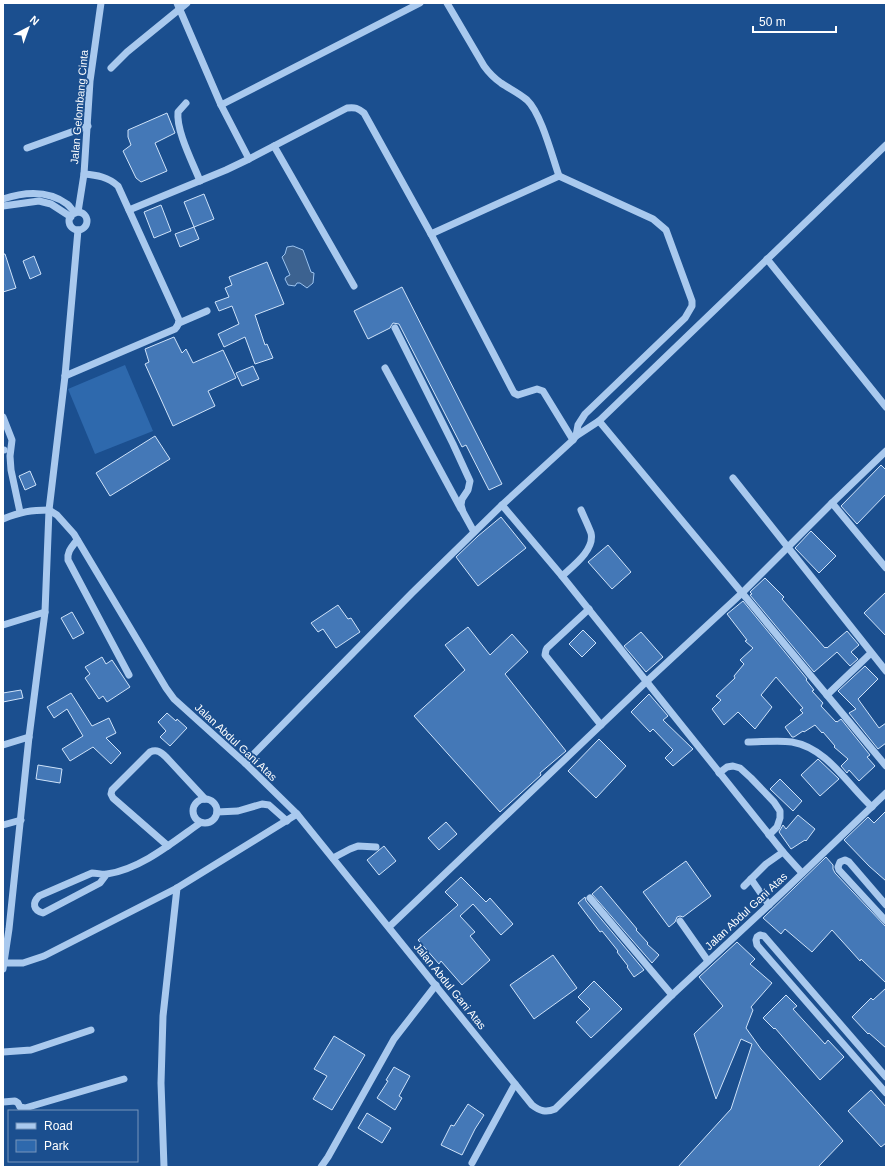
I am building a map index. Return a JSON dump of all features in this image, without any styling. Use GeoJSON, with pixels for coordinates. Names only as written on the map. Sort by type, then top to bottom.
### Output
{"type":"FeatureCollection","features":[{"type":"Feature","properties":{"kind":"street","name":"Jalan Gelombang Cinta"},"geometry":{"type":"LineString","coordinates":[[75,214],[84,174],[90,81],[101,3]]}},
{"type":"Feature","properties":{"kind":"street"},"geometry":{"type":"LineString","coordinates":[[111,68],[178,6],[187,3]]}},
{"type":"Feature","properties":{"kind":"street"},"geometry":{"type":"LineString","coordinates":[[221,105],[420,3]]}},
{"type":"Feature","properties":{"kind":"street"},"geometry":{"type":"LineString","coordinates":[[447,3],[484,66],[491,75],[528,101],[539,120],[559,176],[653,219],[666,230],[692,301],[692,306],[685,318],[585,414],[578,425],[574,438]]}},
{"type":"Feature","properties":{"kind":"street"},"geometry":{"type":"LineString","coordinates":[[178,6],[221,105],[249,159]]}},
{"type":"Feature","properties":{"kind":"street"},"geometry":{"type":"LineString","coordinates":[[186,103],[178,112],[179,122],[184,140],[200,181]]}},
{"type":"Feature","properties":{"kind":"street"},"geometry":{"type":"LineString","coordinates":[[129,210],[249,159],[347,108],[359,108],[364,113],[431,234],[514,393],[518,395],[537,389],[543,391],[574,438]]}},
{"type":"Feature","properties":{"kind":"street"},"geometry":{"type":"LineString","coordinates":[[27,148],[88,126]]}},
{"type":"Feature","properties":{"kind":"street"},"geometry":{"type":"LineString","coordinates":[[245,763],[412,593],[502,505],[574,438],[599,421],[886,145]]}},
{"type":"Feature","properties":{"kind":"street"},"geometry":{"type":"LineString","coordinates":[[274,146],[354,286]]}},
{"type":"Feature","properties":{"kind":"street"},"geometry":{"type":"LineString","coordinates":[[84,174],[105,177],[118,186],[179,320],[179,323]]}},
{"type":"Feature","properties":{"kind":"street"},"geometry":{"type":"LineString","coordinates":[[431,234],[559,176]]}},
{"type":"Feature","properties":{"kind":"street"},"geometry":{"type":"LineString","coordinates":[[3,199],[28,194],[45,194],[59,199],[67,204],[75,214]]}},
{"type":"Feature","properties":{"kind":"street"},"geometry":{"type":"LineString","coordinates":[[3,206],[39,201],[51,204],[75,214],[81,213],[86,216],[87,222],[85,227],[78,230],[74,229],[70,225],[70,219],[75,214]]}},
{"type":"Feature","properties":{"kind":"street"},"geometry":{"type":"LineString","coordinates":[[78,230],[65,376],[49,510],[45,612],[21,820],[6,929],[3,966],[23,963],[44,956],[177,888],[297,814]]}},
{"type":"Feature","properties":{"kind":"street"},"geometry":{"type":"LineString","coordinates":[[767,259],[886,407]]}},
{"type":"Feature","properties":{"kind":"street"},"geometry":{"type":"LineString","coordinates":[[65,376],[175,329],[178,327],[179,323],[208,310]]}},
{"type":"Feature","properties":{"kind":"street"},"geometry":{"type":"LineString","coordinates":[[395,328],[470,481],[468,490],[461,502],[463,512]]}},
{"type":"Feature","properties":{"kind":"street"},"geometry":{"type":"LineString","coordinates":[[385,368],[474,532]]}},
{"type":"Feature","properties":{"kind":"street"},"geometry":{"type":"LineString","coordinates":[[3,417],[12,440],[7,471],[20,512]]}},
{"type":"Feature","properties":{"kind":"street"},"geometry":{"type":"LineString","coordinates":[[599,421],[886,766]]}},
{"type":"Feature","properties":{"kind":"street"},"geometry":{"type":"LineString","coordinates":[[3,450],[10,456]]}},
{"type":"Feature","properties":{"kind":"street"},"geometry":{"type":"LineString","coordinates":[[389,927],[646,682],[742,593],[886,451]]}},
{"type":"Feature","properties":{"kind":"street"},"geometry":{"type":"LineString","coordinates":[[733,478],[886,671]]}},
{"type":"Feature","properties":{"kind":"street"},"geometry":{"type":"LineString","coordinates":[[832,503],[886,568]]}},
{"type":"Feature","properties":{"kind":"street"},"geometry":{"type":"LineString","coordinates":[[502,505],[589,609],[769,835],[802,873]]}},
{"type":"Feature","properties":{"kind":"street"},"geometry":{"type":"LineString","coordinates":[[3,519],[20,512],[30,510],[49,510]]}},
{"type":"Feature","properties":{"kind":"street","name":"Jalan Abdul Gani Atas"},"geometry":{"type":"LineString","coordinates":[[49,510],[57,515],[74,534],[174,699],[245,763],[297,814],[532,1105],[544,1112],[555,1109],[672,995],[886,793]]}},
{"type":"Feature","properties":{"kind":"street"},"geometry":{"type":"LineString","coordinates":[[562,576],[580,559],[591,545],[591,534],[581,510]]}},
{"type":"Feature","properties":{"kind":"street"},"geometry":{"type":"LineString","coordinates":[[77,540],[67,554],[68,560],[130,675]]}},
{"type":"Feature","properties":{"kind":"street"},"geometry":{"type":"LineString","coordinates":[[589,609],[547,648],[545,655],[601,725]]}},
{"type":"Feature","properties":{"kind":"street"},"geometry":{"type":"LineString","coordinates":[[3,625],[45,612]]}},
{"type":"Feature","properties":{"kind":"street"},"geometry":{"type":"LineString","coordinates":[[827,695],[871,653]]}},
{"type":"Feature","properties":{"kind":"street"},"geometry":{"type":"LineString","coordinates":[[3,745],[30,737]]}},
{"type":"Feature","properties":{"kind":"street"},"geometry":{"type":"LineString","coordinates":[[748,742],[791,742],[816,750],[839,771],[862,798],[872,807]]}},
{"type":"Feature","properties":{"kind":"street"},"geometry":{"type":"LineString","coordinates":[[168,846],[113,798],[111,794],[112,790],[150,752],[157,750],[166,757],[205,799]]}},
{"type":"Feature","properties":{"kind":"street"},"geometry":{"type":"LineString","coordinates":[[719,773],[727,767],[734,766],[740,768],[752,778],[774,802],[780,811],[780,818],[777,827],[769,835]]}},
{"type":"Feature","properties":{"kind":"street"},"geometry":{"type":"LineString","coordinates":[[205,799],[214,803],[217,812],[216,816],[209,823],[204,824],[196,820],[193,816],[193,806],[196,802],[205,799]]}},
{"type":"Feature","properties":{"kind":"street"},"geometry":{"type":"LineString","coordinates":[[217,812],[238,811],[262,804],[269,805],[287,821]]}},
{"type":"Feature","properties":{"kind":"street"},"geometry":{"type":"LineString","coordinates":[[3,825],[21,820]]}},
{"type":"Feature","properties":{"kind":"street"},"geometry":{"type":"LineString","coordinates":[[106,875],[100,883],[43,913],[35,908],[34,903],[39,896],[92,873],[106,875],[121,871],[147,860],[200,822]]}},
{"type":"Feature","properties":{"kind":"street"},"geometry":{"type":"LineString","coordinates":[[333,858],[358,846],[376,847]]}},
{"type":"Feature","properties":{"kind":"street"},"geometry":{"type":"LineString","coordinates":[[744,886],[766,864],[783,852]]}},
{"type":"Feature","properties":{"kind":"street"},"geometry":{"type":"LineString","coordinates":[[886,904],[849,862],[845,860],[840,862],[838,867],[839,870],[886,921]]}},
{"type":"Feature","properties":{"kind":"street"},"geometry":{"type":"LineString","coordinates":[[751,879],[769,905]]}},
{"type":"Feature","properties":{"kind":"street"},"geometry":{"type":"LineString","coordinates":[[164,1167],[161,1083],[163,1016],[177,888]]}},
{"type":"Feature","properties":{"kind":"street"},"geometry":{"type":"LineString","coordinates":[[590,898],[672,995]]}},
{"type":"Feature","properties":{"kind":"street"},"geometry":{"type":"LineString","coordinates":[[680,921],[708,961]]}},
{"type":"Feature","properties":{"kind":"street"},"geometry":{"type":"LineString","coordinates":[[886,1077],[764,936],[760,935],[757,937],[757,945],[886,1093]]}},
{"type":"Feature","properties":{"kind":"street"},"geometry":{"type":"LineString","coordinates":[[321,1167],[394,1039],[436,985]]}},
{"type":"Feature","properties":{"kind":"street"},"geometry":{"type":"LineString","coordinates":[[3,1052],[31,1050],[91,1030]]}},
{"type":"Feature","properties":{"kind":"street"},"geometry":{"type":"LineString","coordinates":[[862,1065],[870,1059]]}},
{"type":"Feature","properties":{"kind":"street"},"geometry":{"type":"LineString","coordinates":[[3,1102],[14,1101],[18,1103],[20,1107],[25,1108],[124,1079]]}},
{"type":"Feature","properties":{"kind":"street"},"geometry":{"type":"LineString","coordinates":[[472,1163],[515,1084]]}},
{"type":"Feature","properties":{"kind":"green space"},"geometry":{"type":"Polygon","coordinates":[[[125,365],[153,431],[95,454],[68,389],[125,365]]]}},
{"type":"Feature","properties":{"kind":"shaded area"},"geometry":{"type":"Polygon","coordinates":[[[293,246],[303,250],[311,272],[314,273],[313,283],[307,288],[300,283],[297,283],[295,286],[288,285],[285,279],[290,275],[282,257],[285,254],[287,247],[293,246]]]}},
{"type":"Feature","properties":{"kind":"building"},"geometry":{"type":"Polygon","coordinates":[[[167,113],[175,133],[155,143],[167,171],[141,182],[136,178],[123,151],[131,145],[128,137],[128,130],[167,113]]]}},
{"type":"Feature","properties":{"kind":"building"},"geometry":{"type":"Polygon","coordinates":[[[204,194],[214,219],[194,227],[184,202],[204,194]]]}},
{"type":"Feature","properties":{"kind":"building"},"geometry":{"type":"Polygon","coordinates":[[[161,205],[171,231],[154,238],[144,212],[161,205]]]}},
{"type":"Feature","properties":{"kind":"building"},"geometry":{"type":"Polygon","coordinates":[[[194,227],[199,239],[180,247],[175,234],[194,227]]]}},
{"type":"Feature","properties":{"kind":"building"},"geometry":{"type":"Polygon","coordinates":[[[3,254],[5,254],[16,288],[3,292],[3,254]]]}},
{"type":"Feature","properties":{"kind":"building"},"geometry":{"type":"Polygon","coordinates":[[[34,256],[41,274],[30,279],[23,261],[34,256]]]}},
{"type":"Feature","properties":{"kind":"building"},"geometry":{"type":"Polygon","coordinates":[[[267,262],[284,304],[255,315],[265,345],[267,344],[273,358],[255,364],[245,337],[224,347],[218,334],[239,324],[232,306],[219,311],[215,302],[229,297],[225,288],[232,285],[229,277],[267,262]]]}},
{"type":"Feature","properties":{"kind":"building"},"geometry":{"type":"Polygon","coordinates":[[[402,287],[502,484],[489,490],[466,445],[462,447],[399,324],[393,323],[390,328],[368,339],[354,311],[402,287]]]}},
{"type":"Feature","properties":{"kind":"building"},"geometry":{"type":"Polygon","coordinates":[[[174,337],[182,353],[186,349],[193,363],[223,350],[236,378],[208,391],[215,406],[173,426],[145,364],[149,362],[145,349],[174,337]]]}},
{"type":"Feature","properties":{"kind":"building"},"geometry":{"type":"Polygon","coordinates":[[[253,366],[259,379],[242,386],[236,373],[253,366]]]}},
{"type":"Feature","properties":{"kind":"building"},"geometry":{"type":"Polygon","coordinates":[[[155,436],[170,459],[110,496],[96,473],[155,436]]]}},
{"type":"Feature","properties":{"kind":"building"},"geometry":{"type":"Polygon","coordinates":[[[881,465],[886,470],[886,494],[857,524],[841,506],[881,465]]]}},
{"type":"Feature","properties":{"kind":"building"},"geometry":{"type":"Polygon","coordinates":[[[30,471],[36,485],[25,490],[19,476],[30,471]]]}},
{"type":"Feature","properties":{"kind":"building"},"geometry":{"type":"Polygon","coordinates":[[[501,517],[526,548],[478,586],[456,557],[501,517]]]}},
{"type":"Feature","properties":{"kind":"building"},"geometry":{"type":"Polygon","coordinates":[[[811,531],[836,556],[819,573],[795,548],[811,531]]]}},
{"type":"Feature","properties":{"kind":"building"},"geometry":{"type":"Polygon","coordinates":[[[608,545],[631,572],[612,589],[588,562],[608,545]]]}},
{"type":"Feature","properties":{"kind":"building"},"geometry":{"type":"Polygon","coordinates":[[[765,578],[784,597],[782,599],[825,648],[827,648],[847,631],[859,645],[851,652],[858,659],[850,666],[837,652],[814,672],[750,595],[752,594],[750,592],[765,578]]]}},
{"type":"Feature","properties":{"kind":"building"},"geometry":{"type":"Polygon","coordinates":[[[886,592],[886,636],[864,613],[886,592]]]}},
{"type":"Feature","properties":{"kind":"building"},"geometry":{"type":"Polygon","coordinates":[[[743,601],[807,679],[806,680],[814,690],[812,691],[823,703],[821,706],[836,722],[841,719],[870,755],[867,757],[875,766],[859,781],[849,770],[847,773],[841,766],[848,759],[834,747],[835,746],[823,732],[822,733],[815,725],[792,737],[785,727],[803,713],[800,710],[803,708],[776,677],[761,695],[772,707],[755,729],[738,712],[724,725],[712,709],[721,700],[716,696],[735,678],[734,676],[744,664],[740,660],[753,648],[745,641],[747,640],[727,614],[743,601]]]}},
{"type":"Feature","properties":{"kind":"building"},"geometry":{"type":"Polygon","coordinates":[[[338,605],[348,619],[351,618],[360,632],[336,648],[323,629],[318,632],[311,623],[338,605]]]}},
{"type":"Feature","properties":{"kind":"building"},"geometry":{"type":"Polygon","coordinates":[[[72,612],[84,633],[73,639],[61,618],[72,612]]]}},
{"type":"Feature","properties":{"kind":"building"},"geometry":{"type":"Polygon","coordinates":[[[468,627],[490,655],[512,634],[528,652],[505,674],[566,751],[540,773],[541,775],[500,812],[414,716],[465,670],[445,645],[468,627]]]}},
{"type":"Feature","properties":{"kind":"building"},"geometry":{"type":"Polygon","coordinates":[[[583,630],[596,643],[582,657],[569,644],[583,630]]]}},
{"type":"Feature","properties":{"kind":"building"},"geometry":{"type":"Polygon","coordinates":[[[641,632],[663,657],[646,672],[624,646],[641,632]]]}},
{"type":"Feature","properties":{"kind":"building"},"geometry":{"type":"Polygon","coordinates":[[[102,657],[106,664],[112,660],[130,687],[107,702],[103,696],[99,699],[85,678],[90,674],[85,667],[102,657]]]}},
{"type":"Feature","properties":{"kind":"building"},"geometry":{"type":"Polygon","coordinates":[[[865,666],[878,679],[858,699],[879,728],[886,723],[886,743],[878,749],[849,713],[856,709],[838,691],[865,666]]]}},
{"type":"Feature","properties":{"kind":"building"},"geometry":{"type":"Polygon","coordinates":[[[21,690],[23,698],[3,702],[3,693],[21,690]]]}},
{"type":"Feature","properties":{"kind":"building"},"geometry":{"type":"Polygon","coordinates":[[[71,693],[92,726],[109,718],[116,733],[106,738],[121,753],[111,764],[93,747],[70,761],[62,749],[83,736],[67,709],[54,718],[47,707],[71,693]]]}},
{"type":"Feature","properties":{"kind":"building"},"geometry":{"type":"Polygon","coordinates":[[[649,694],[668,716],[663,720],[693,749],[673,766],[665,758],[673,750],[653,729],[650,732],[631,712],[649,694]]]}},
{"type":"Feature","properties":{"kind":"building"},"geometry":{"type":"Polygon","coordinates":[[[167,713],[187,728],[170,746],[160,737],[166,731],[158,722],[167,713]]]}},
{"type":"Feature","properties":{"kind":"building"},"geometry":{"type":"Polygon","coordinates":[[[599,739],[626,766],[596,798],[568,771],[599,739]]]}},
{"type":"Feature","properties":{"kind":"building"},"geometry":{"type":"Polygon","coordinates":[[[818,759],[839,779],[820,796],[801,775],[818,759]]]}},
{"type":"Feature","properties":{"kind":"building"},"geometry":{"type":"Polygon","coordinates":[[[38,765],[62,769],[60,783],[36,779],[38,765]]]}},
{"type":"Feature","properties":{"kind":"building"},"geometry":{"type":"Polygon","coordinates":[[[780,779],[802,801],[793,811],[770,789],[780,779]]]}},
{"type":"Feature","properties":{"kind":"building"},"geometry":{"type":"Polygon","coordinates":[[[886,811],[886,881],[844,840],[868,817],[874,823],[886,811]]]}},
{"type":"Feature","properties":{"kind":"building"},"geometry":{"type":"Polygon","coordinates":[[[798,815],[815,829],[806,841],[805,840],[791,849],[779,832],[783,825],[786,829],[798,815]]]}},
{"type":"Feature","properties":{"kind":"building"},"geometry":{"type":"Polygon","coordinates":[[[446,822],[457,834],[439,850],[428,838],[446,822]]]}},
{"type":"Feature","properties":{"kind":"building"},"geometry":{"type":"Polygon","coordinates":[[[384,846],[396,861],[379,875],[367,860],[384,846]]]}},
{"type":"Feature","properties":{"kind":"building"},"geometry":{"type":"Polygon","coordinates":[[[826,857],[833,865],[835,873],[886,927],[886,983],[861,959],[860,961],[832,930],[812,952],[785,929],[781,934],[763,918],[826,857]]]}},
{"type":"Feature","properties":{"kind":"building"},"geometry":{"type":"Polygon","coordinates":[[[686,861],[711,896],[683,917],[677,917],[675,922],[669,927],[643,892],[686,861]]]}},
{"type":"Feature","properties":{"kind":"building"},"geometry":{"type":"Polygon","coordinates":[[[461,877],[486,902],[490,898],[513,924],[501,935],[473,904],[460,916],[475,932],[470,936],[490,960],[462,985],[441,961],[439,964],[418,940],[458,905],[445,892],[461,877]]]}},
{"type":"Feature","properties":{"kind":"building"},"geometry":{"type":"Polygon","coordinates":[[[601,886],[637,929],[636,930],[648,943],[647,944],[659,955],[652,963],[592,894],[601,886]]]}},
{"type":"Feature","properties":{"kind":"building"},"geometry":{"type":"Polygon","coordinates":[[[585,897],[586,901],[644,970],[634,977],[627,967],[628,966],[617,952],[618,951],[602,931],[600,932],[578,903],[585,897]]]}},
{"type":"Feature","properties":{"kind":"building"},"geometry":{"type":"Polygon","coordinates":[[[737,942],[755,959],[750,964],[772,983],[751,1007],[753,1010],[746,1028],[761,1049],[843,1141],[818,1167],[678,1167],[731,1109],[752,1044],[741,1039],[716,1099],[694,1034],[723,1006],[699,977],[737,942]]]}},
{"type":"Feature","properties":{"kind":"building"},"geometry":{"type":"Polygon","coordinates":[[[553,955],[577,988],[534,1019],[510,985],[553,955]]]}},
{"type":"Feature","properties":{"kind":"building"},"geometry":{"type":"Polygon","coordinates":[[[594,981],[622,1009],[591,1038],[576,1022],[590,1009],[578,997],[594,981]]]}},
{"type":"Feature","properties":{"kind":"building"},"geometry":{"type":"Polygon","coordinates":[[[886,988],[886,1048],[869,1033],[868,1034],[852,1017],[871,998],[873,1000],[886,988]]]}},
{"type":"Feature","properties":{"kind":"building"},"geometry":{"type":"Polygon","coordinates":[[[786,995],[797,1006],[793,1009],[825,1044],[828,1040],[844,1057],[820,1080],[775,1028],[774,1029],[763,1018],[786,995]]]}},
{"type":"Feature","properties":{"kind":"building"},"geometry":{"type":"Polygon","coordinates":[[[334,1036],[365,1055],[332,1110],[313,1099],[327,1076],[314,1069],[334,1036]]]}},
{"type":"Feature","properties":{"kind":"building"},"geometry":{"type":"Polygon","coordinates":[[[394,1067],[410,1076],[399,1096],[402,1098],[395,1110],[377,1098],[388,1081],[386,1080],[394,1067]]]}},
{"type":"Feature","properties":{"kind":"building"},"geometry":{"type":"Polygon","coordinates":[[[871,1090],[886,1107],[886,1143],[881,1147],[848,1111],[871,1090]]]}},
{"type":"Feature","properties":{"kind":"building"},"geometry":{"type":"Polygon","coordinates":[[[468,1104],[484,1115],[462,1155],[441,1145],[451,1125],[454,1126],[468,1104]]]}},
{"type":"Feature","properties":{"kind":"building"},"geometry":{"type":"Polygon","coordinates":[[[367,1113],[391,1128],[382,1143],[358,1128],[367,1113]]]}}]}
